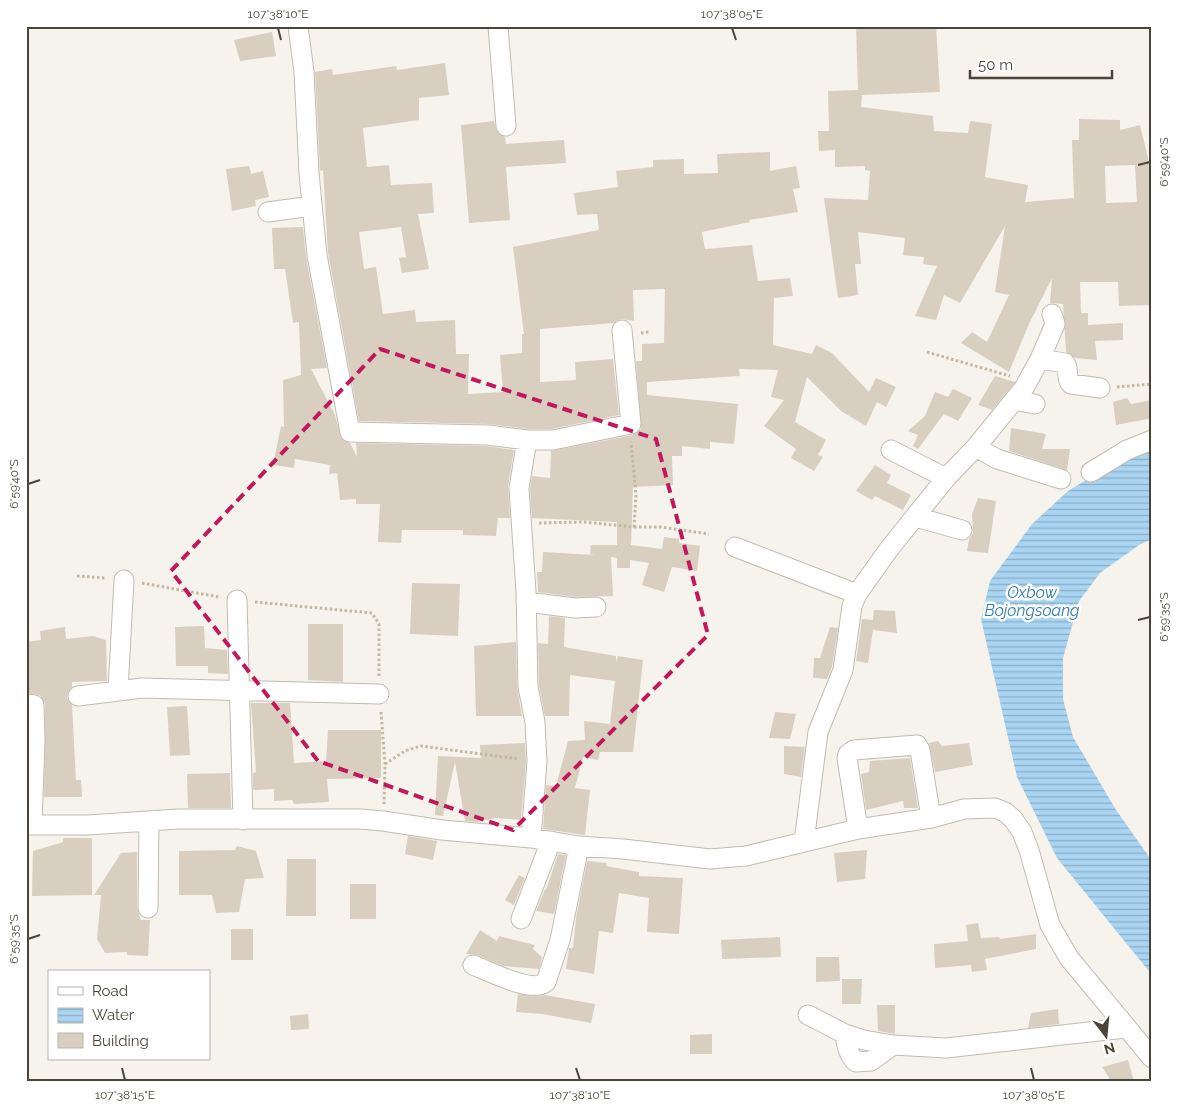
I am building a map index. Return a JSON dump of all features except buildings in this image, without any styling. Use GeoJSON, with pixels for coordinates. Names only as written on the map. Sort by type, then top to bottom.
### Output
{"type":"FeatureCollection","features":[{"type":"Feature","properties":{"kind":"street"},"geometry":{"type":"LineString","coordinates":[[298,26],[304,72],[312,206],[318,255],[350,432],[488,435],[527,440],[553,440],[631,424],[622,330]]}},
{"type":"Feature","properties":{"kind":"street"},"geometry":{"type":"LineString","coordinates":[[498,26],[506,126]]}},
{"type":"Feature","properties":{"kind":"street"},"geometry":{"type":"LineString","coordinates":[[268,212],[312,206]]}},
{"type":"Feature","properties":{"kind":"street"},"geometry":{"type":"LineString","coordinates":[[804,842],[818,732],[843,670],[852,606],[857,594],[889,549],[946,478],[976,447],[1015,400],[1040,359],[1055,324],[1052,314]]}},
{"type":"Feature","properties":{"kind":"street"},"geometry":{"type":"LineString","coordinates":[[1040,359],[1065,363],[1068,380],[1071,384],[1100,388]]}},
{"type":"Feature","properties":{"kind":"street"},"geometry":{"type":"LineString","coordinates":[[1015,400],[1035,404]]}},
{"type":"Feature","properties":{"kind":"street"},"geometry":{"type":"LineString","coordinates":[[527,440],[519,488],[526,602],[528,687],[535,722],[537,762],[531,838]]}},
{"type":"Feature","properties":{"kind":"street"},"geometry":{"type":"LineString","coordinates":[[1091,472],[1127,450],[1152,440]]}},
{"type":"Feature","properties":{"kind":"street"},"geometry":{"type":"LineString","coordinates":[[976,447],[997,459],[1061,479]]}},
{"type":"Feature","properties":{"kind":"street"},"geometry":{"type":"LineString","coordinates":[[891,450],[946,478]]}},
{"type":"Feature","properties":{"kind":"street"},"geometry":{"type":"LineString","coordinates":[[916,517],[962,530]]}},
{"type":"Feature","properties":{"kind":"street"},"geometry":{"type":"LineString","coordinates":[[735,547],[857,594]]}},
{"type":"Feature","properties":{"kind":"street"},"geometry":{"type":"LineString","coordinates":[[118,690],[124,580]]}},
{"type":"Feature","properties":{"kind":"street"},"geometry":{"type":"LineString","coordinates":[[237,600],[243,820]]}},
{"type":"Feature","properties":{"kind":"street"},"geometry":{"type":"LineString","coordinates":[[526,602],[575,608],[596,607]]}},
{"type":"Feature","properties":{"kind":"street"},"geometry":{"type":"LineString","coordinates":[[78,696],[142,688],[239,692],[379,694]]}},
{"type":"Feature","properties":{"kind":"street"},"geometry":{"type":"LineString","coordinates":[[26,704],[34,705],[35,732],[29,826],[178,819],[243,820],[281,818],[383,821],[442,830],[531,838],[579,846],[710,859],[746,856],[858,829],[981,808],[995,808],[1005,812],[1013,819],[1022,832],[1055,934],[1070,958],[1125,1028],[1152,1058]]}},
{"type":"Feature","properties":{"kind":"street"},"geometry":{"type":"LineString","coordinates":[[858,829],[847,758],[854,750],[917,745],[920,750],[931,818]]}},
{"type":"Feature","properties":{"kind":"street"},"geometry":{"type":"LineString","coordinates":[[148,908],[149,821]]}},
{"type":"Feature","properties":{"kind":"street"},"geometry":{"type":"LineString","coordinates":[[520,919],[551,841]]}},
{"type":"Feature","properties":{"kind":"street"},"geometry":{"type":"LineString","coordinates":[[474,965],[527,985],[536,986],[546,982],[560,940],[579,846]]}},
{"type":"Feature","properties":{"kind":"street"},"geometry":{"type":"LineString","coordinates":[[808,1015],[845,1034],[849,1052],[856,1062],[871,1061],[894,1045],[946,1048],[1125,1028]]}},
{"type":"Feature","properties":{"kind":"path"},"geometry":{"type":"LineString","coordinates":[[926,352],[1028,380]]}},
{"type":"Feature","properties":{"kind":"path"},"geometry":{"type":"LineString","coordinates":[[1100,388],[1152,384]]}},
{"type":"Feature","properties":{"kind":"path"},"geometry":{"type":"LineString","coordinates":[[631,424],[636,495],[634,527]]}},
{"type":"Feature","properties":{"kind":"path"},"geometry":{"type":"LineString","coordinates":[[522,523],[584,522],[634,527],[661,527],[709,534]]}},
{"type":"Feature","properties":{"kind":"path"},"geometry":{"type":"LineString","coordinates":[[76,576],[124,580],[237,600],[372,612],[379,624],[379,694],[385,764],[383,821]]}},
{"type":"Feature","properties":{"kind":"path"},"geometry":{"type":"LineString","coordinates":[[385,764],[405,751],[421,746],[537,762]]}},
{"type":"Feature","properties":{"kind":"highlighted area"},"geometry":{"type":"Polygon","coordinates":[[[380,349],[656,439],[708,635],[513,830],[318,761],[171,571],[380,349]]]}},
{"type":"Feature","properties":{"kind":"water","name":"Oxbow Bojongsoang"},"geometry":{"type":"Polygon","coordinates":[[[1152,447],[1152,539],[1139,545],[1100,573],[1079,601],[1063,658],[1063,699],[1073,737],[1116,810],[1152,861],[1152,975],[1057,858],[1017,777],[981,619],[990,581],[1032,524],[1068,491],[1109,466],[1152,447]]]}}]}
